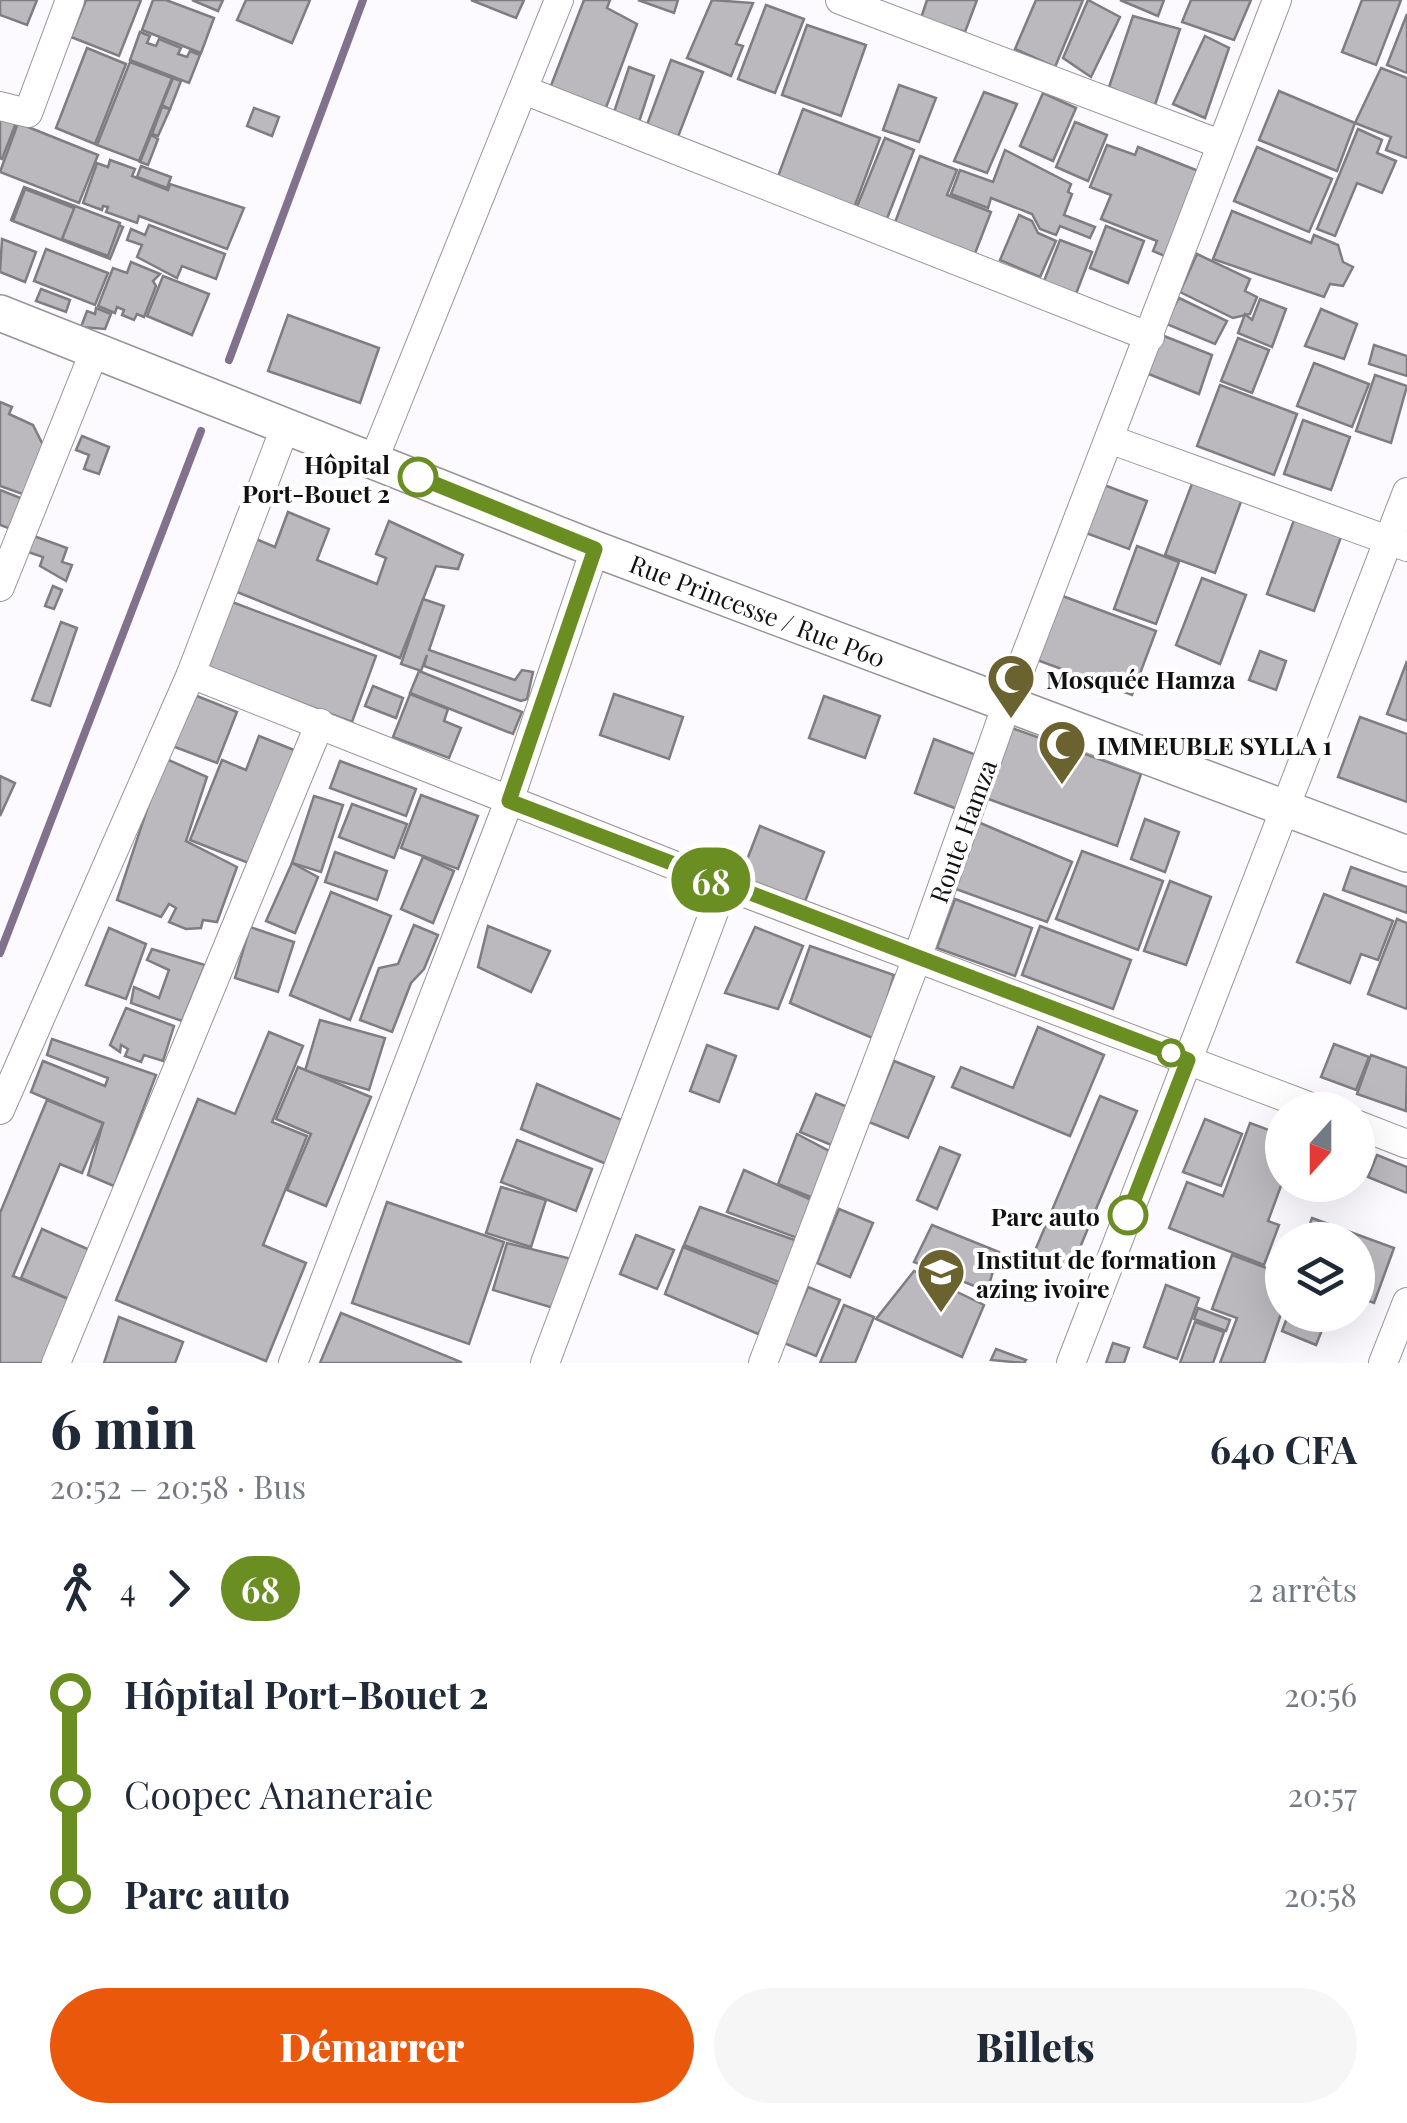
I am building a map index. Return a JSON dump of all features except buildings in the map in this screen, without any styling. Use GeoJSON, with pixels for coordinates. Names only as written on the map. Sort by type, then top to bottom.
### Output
{"type":"FeatureCollection","features":[{"type":"Feature","properties":{"kind":"street"},"geometry":{"type":"LineString","coordinates":[[0,106],[28,113],[70,0]]}},
{"type":"Feature","properties":{"kind":"street"},"geometry":{"type":"LineString","coordinates":[[374,459],[559,0]]}},
{"type":"Feature","properties":{"kind":"street"},"geometry":{"type":"LineString","coordinates":[[840,0],[1220,144]]}},
{"type":"Feature","properties":{"kind":"street","name":"Route Hamza"},"geometry":{"type":"LineString","coordinates":[[763,1363],[917,958],[1007,704],[1112,440],[1277,0]]}},
{"type":"Feature","properties":{"kind":"street"},"geometry":{"type":"LineString","coordinates":[[524,90],[1150,337]]}},
{"type":"Feature","properties":{"kind":"street","name":"Rue Princesse / Rue P60"},"geometry":{"type":"LineString","coordinates":[[0,313],[595,549],[1407,854]]}},
{"type":"Feature","properties":{"kind":"street"},"geometry":{"type":"LineString","coordinates":[[0,587],[95,350]]}},
{"type":"Feature","properties":{"kind":"street"},"geometry":{"type":"LineString","coordinates":[[0,1110],[191,674],[286,425]]}},
{"type":"Feature","properties":{"kind":"street"},"geometry":{"type":"LineString","coordinates":[[1112,440],[1398,544]]}},
{"type":"Feature","properties":{"kind":"street"},"geometry":{"type":"LineString","coordinates":[[1071,1363],[1286,808],[1398,544],[1407,492]]}},
{"type":"Feature","properties":{"kind":"street"},"geometry":{"type":"LineString","coordinates":[[294,1363],[509,801],[595,549]]}},
{"type":"Feature","properties":{"kind":"street"},"geometry":{"type":"LineString","coordinates":[[191,674],[724,885],[1272,1092]]}},
{"type":"Feature","properties":{"kind":"street"},"geometry":{"type":"LineString","coordinates":[[56,1363],[320,723]]}},
{"type":"Feature","properties":{"kind":"street"},"geometry":{"type":"LineString","coordinates":[[545,1363],[724,885]]}},
{"type":"Feature","properties":{"kind":"street"},"geometry":{"type":"LineString","coordinates":[[1375,1132],[1407,1144]]}},
{"type":"Feature","properties":{"kind":"street"},"geometry":{"type":"LineString","coordinates":[[1383,1363],[1407,1302]]}},
{"type":"Feature","properties":{"kind":"waterway"},"geometry":{"type":"LineString","coordinates":[[229,360],[363,0]]}},
{"type":"Feature","properties":{"kind":"waterway"},"geometry":{"type":"LineString","coordinates":[[0,953],[201,431]]}},
{"type":"Feature","properties":{"kind":"bus line","name":"68"},"geometry":{"type":"LineString","coordinates":[[418,477],[595,549],[509,801],[1188,1060],[1128,1215]]}},
{"type":"Feature","properties":{"kind":"place","name":"Hôpital Port-Bouet 2"},"geometry":{"type":"Point","coordinates":[418,477]}},
{"type":"Feature","properties":{"kind":"place","name":"Mosquée Hamza"},"geometry":{"type":"Point","coordinates":[1011,720]}},
{"type":"Feature","properties":{"kind":"place","name":"IMMEUBLE SYLLA 1"},"geometry":{"type":"Point","coordinates":[1062,786]}},
{"type":"Feature","properties":{"kind":"place","name":"Parc auto"},"geometry":{"type":"Point","coordinates":[1128,1215]}},
{"type":"Feature","properties":{"kind":"place","name":"Institut de formation azing ivoire"},"geometry":{"type":"Point","coordinates":[941,1314]}}]}
